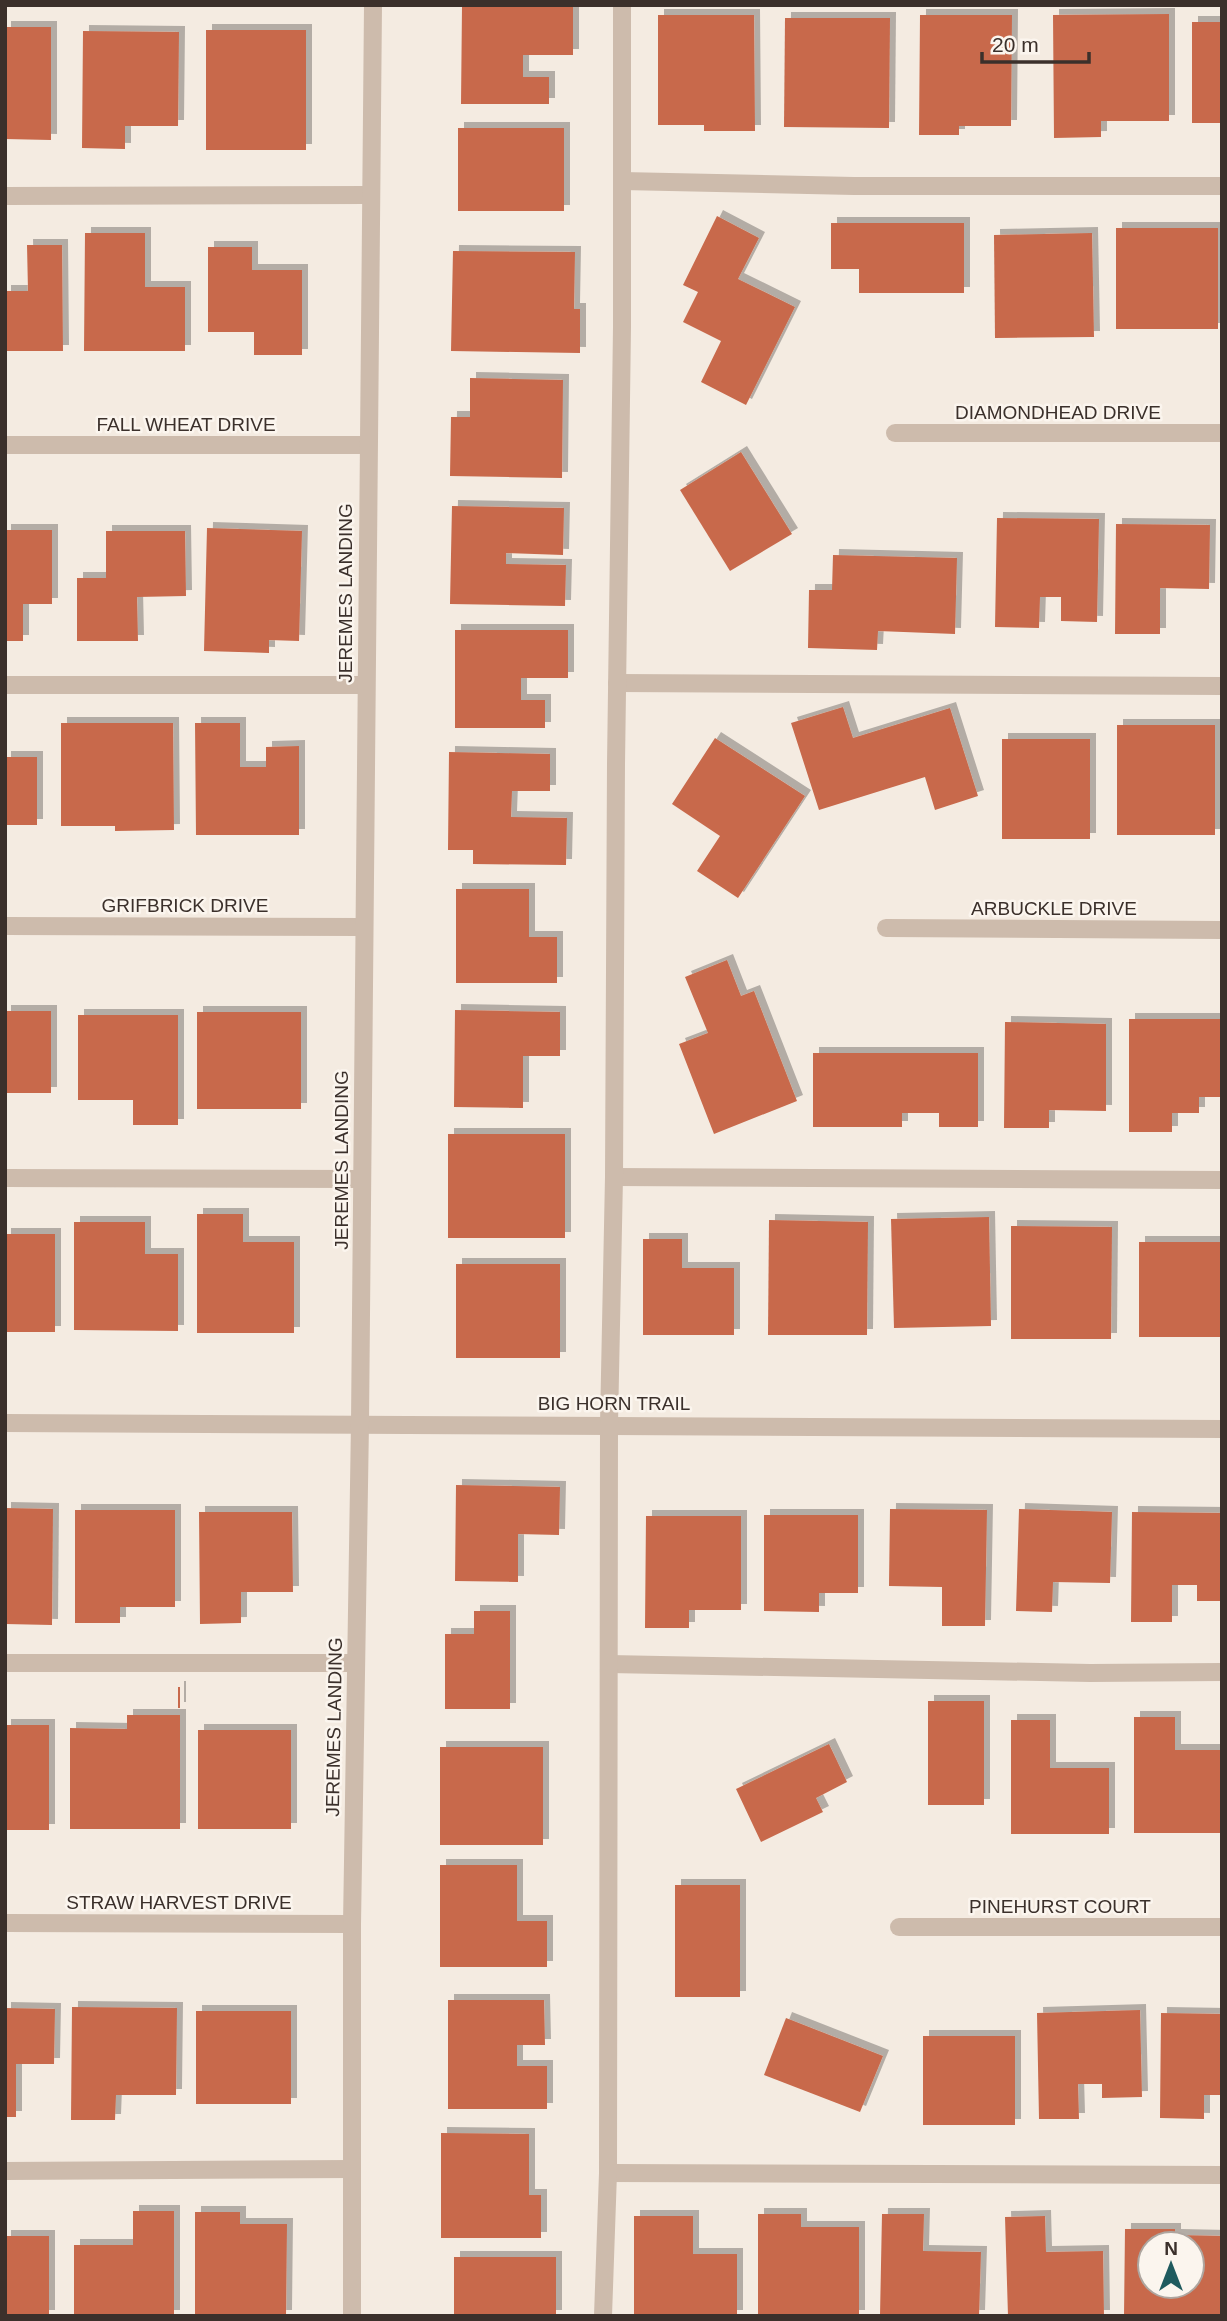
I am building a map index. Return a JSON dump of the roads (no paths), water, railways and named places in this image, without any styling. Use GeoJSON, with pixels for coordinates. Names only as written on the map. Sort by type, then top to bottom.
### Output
{"type":"FeatureCollection","features":[{"type":"Feature","properties":{"kind":"street","name":"JEREMES LANDING"},"geometry":{"type":"LineString","coordinates":[[352,2316],[352,1924],[360,1423],[373,5]]}},
{"type":"Feature","properties":{"kind":"street"},"geometry":{"type":"LineString","coordinates":[[603,2316],[608,2173],[609,1424],[614,1177],[622,5]]}},
{"type":"Feature","properties":{"kind":"street"},"geometry":{"type":"LineString","coordinates":[[622,181],[854,186],[1222,186]]}},
{"type":"Feature","properties":{"kind":"street"},"geometry":{"type":"LineString","coordinates":[[5,195],[370,195]]}},
{"type":"Feature","properties":{"kind":"street","name":"DIAMONDHEAD DRIVE"},"geometry":{"type":"LineString","coordinates":[[895,433],[1222,433]]}},
{"type":"Feature","properties":{"kind":"street","name":"FALL WHEAT DRIVE"},"geometry":{"type":"LineString","coordinates":[[5,445],[367,445]]}},
{"type":"Feature","properties":{"kind":"street"},"geometry":{"type":"LineString","coordinates":[[617,683],[1222,686]]}},
{"type":"Feature","properties":{"kind":"street"},"geometry":{"type":"LineString","coordinates":[[5,685],[366,685]]}},
{"type":"Feature","properties":{"kind":"street","name":"GRIFBRICK DRIVE"},"geometry":{"type":"LineString","coordinates":[[5,926],[364,927]]}},
{"type":"Feature","properties":{"kind":"street","name":"ARBUCKLE DRIVE"},"geometry":{"type":"LineString","coordinates":[[886,928],[1222,930]]}},
{"type":"Feature","properties":{"kind":"street"},"geometry":{"type":"LineString","coordinates":[[614,1177],[1222,1180]]}},
{"type":"Feature","properties":{"kind":"street"},"geometry":{"type":"LineString","coordinates":[[5,1178],[362,1179]]}},
{"type":"Feature","properties":{"kind":"street","name":"BIG HORN TRAIL"},"geometry":{"type":"LineString","coordinates":[[5,1423],[1222,1429]]}},
{"type":"Feature","properties":{"kind":"street"},"geometry":{"type":"LineString","coordinates":[[5,1663],[356,1663]]}},
{"type":"Feature","properties":{"kind":"street"},"geometry":{"type":"LineString","coordinates":[[609,1664],[1090,1673],[1222,1672]]}},
{"type":"Feature","properties":{"kind":"street","name":"STRAW HARVEST DRIVE"},"geometry":{"type":"LineString","coordinates":[[5,1923],[352,1924]]}},
{"type":"Feature","properties":{"kind":"street","name":"PINEHURST COURT"},"geometry":{"type":"LineString","coordinates":[[899,1927],[1222,1927]]}},
{"type":"Feature","properties":{"kind":"street"},"geometry":{"type":"LineString","coordinates":[[5,2171],[352,2169]]}},
{"type":"Feature","properties":{"kind":"street"},"geometry":{"type":"LineString","coordinates":[[608,2173],[1222,2175]]}}]}
